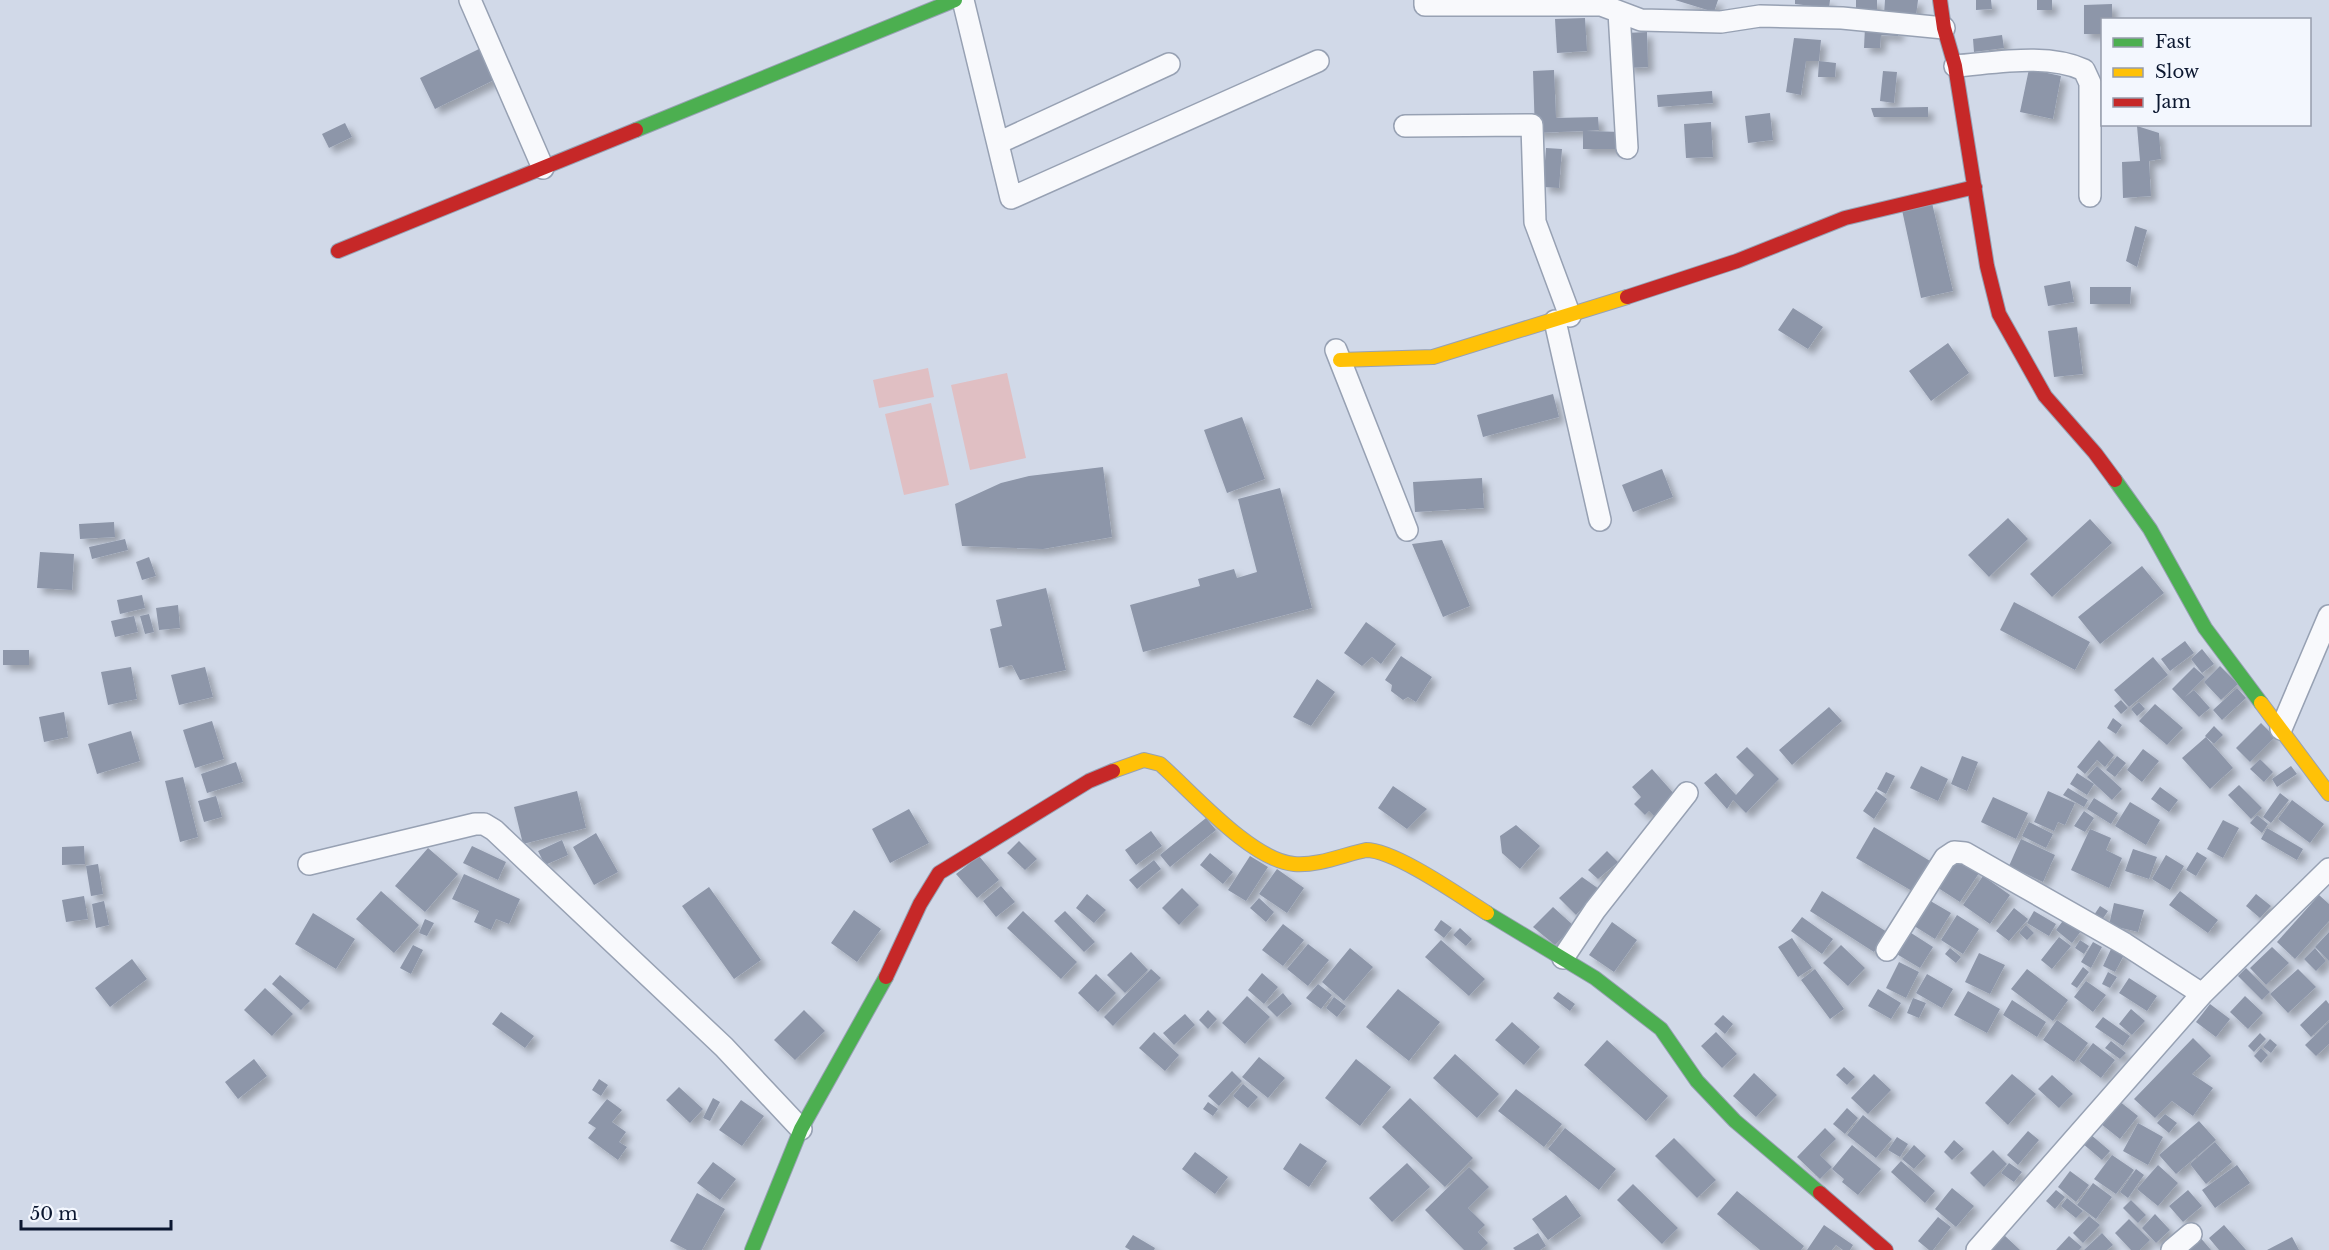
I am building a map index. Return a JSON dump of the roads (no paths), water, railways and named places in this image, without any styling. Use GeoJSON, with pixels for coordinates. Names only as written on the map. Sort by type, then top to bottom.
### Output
{"type":"FeatureCollection","features":[{"type":"Feature","properties":{"kind":"street"},"geometry":{"type":"LineString","coordinates":[[470,0],[543,168]]}},
{"type":"Feature","properties":{"kind":"street"},"geometry":{"type":"LineString","coordinates":[[338,251],[955,0]]}},
{"type":"Feature","properties":{"kind":"street"},"geometry":{"type":"LineString","coordinates":[[963,0],[1011,198],[1318,61]]}},
{"type":"Feature","properties":{"kind":"street"},"geometry":{"type":"LineString","coordinates":[[1425,0],[1425,5],[1601,5],[1641,20],[1721,22],[1760,16],[1842,18],[1944,27]]}},
{"type":"Feature","properties":{"kind":"street"},"geometry":{"type":"LineString","coordinates":[[1940,0],[1944,27],[1955,66],[1987,266],[1999,314],[2013,344],[2045,396],[2095,453],[2150,529],[2205,628],[2329,794]]}},
{"type":"Feature","properties":{"kind":"street"},"geometry":{"type":"LineString","coordinates":[[1619,12],[1627,148]]}},
{"type":"Feature","properties":{"kind":"street"},"geometry":{"type":"LineString","coordinates":[[1955,66],[2051,60],[2070,63],[2084,70],[2090,82],[2090,196]]}},
{"type":"Feature","properties":{"kind":"street"},"geometry":{"type":"LineString","coordinates":[[998,143],[1169,64]]}},
{"type":"Feature","properties":{"kind":"street"},"geometry":{"type":"LineString","coordinates":[[1405,126],[1532,125],[1534,222],[1562,319],[1600,520]]}},
{"type":"Feature","properties":{"kind":"street"},"geometry":{"type":"LineString","coordinates":[[1407,530],[1338,355],[1433,357],[1562,319],[1737,261],[1845,218],[1975,187]]}},
{"type":"Feature","properties":{"kind":"street"},"geometry":{"type":"LineString","coordinates":[[2281,729],[2329,615]]}},
{"type":"Feature","properties":{"kind":"street"},"geometry":{"type":"LineString","coordinates":[[752,1250],[801,1129],[892,966],[920,904],[939,873],[1089,781],[1144,760],[1161,764],[1244,840],[1272,859],[1294,865],[1366,849],[1376,850],[1396,858],[1595,978],[1661,1029],[1697,1081],[1735,1121],[1886,1250]]}},
{"type":"Feature","properties":{"kind":"street"},"geometry":{"type":"LineString","coordinates":[[1563,958],[1595,910],[1687,793]]}},
{"type":"Feature","properties":{"kind":"street"},"geometry":{"type":"LineString","coordinates":[[309,864],[475,824],[484,824],[494,830],[724,1047],[801,1129]]}},
{"type":"Feature","properties":{"kind":"street"},"geometry":{"type":"LineString","coordinates":[[1887,950],[1945,858],[1954,852],[1965,853],[2105,932],[2202,994]]}},
{"type":"Feature","properties":{"kind":"street"},"geometry":{"type":"LineString","coordinates":[[1977,1250],[2202,994],[2329,869]]}},
{"type":"Feature","properties":{"kind":"street"},"geometry":{"type":"LineString","coordinates":[[2172,1250],[2191,1234]]}}]}
